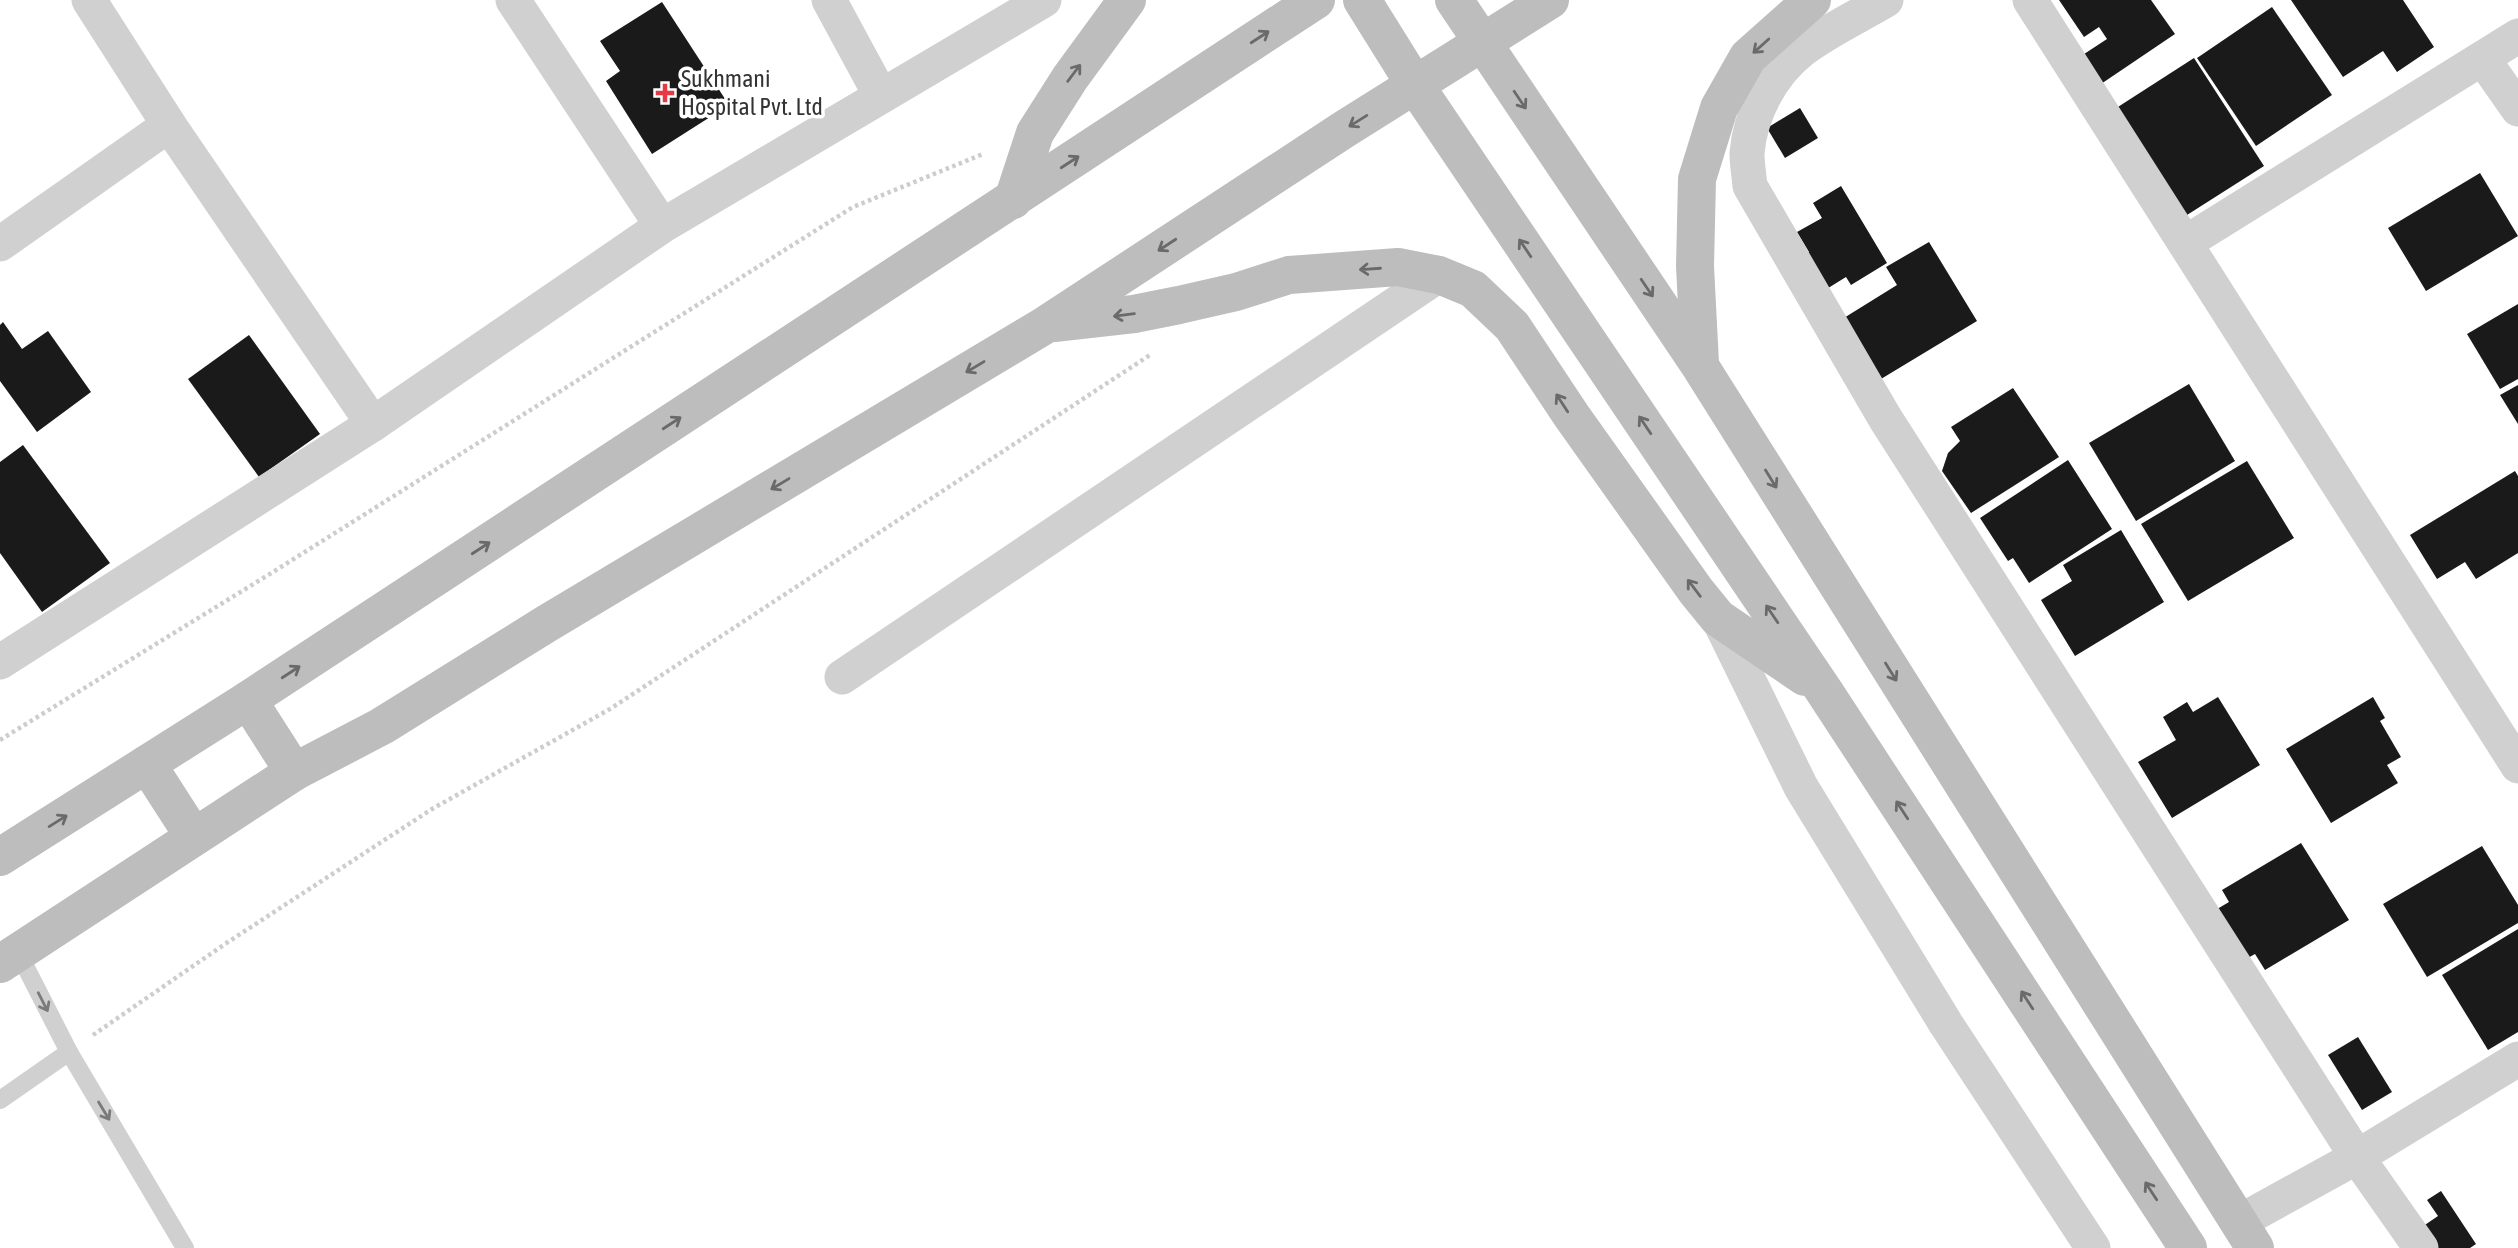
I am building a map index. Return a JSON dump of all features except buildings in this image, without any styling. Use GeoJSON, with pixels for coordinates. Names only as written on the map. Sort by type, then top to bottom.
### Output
{"type":"FeatureCollection","features":[{"type":"Feature","properties":{"kind":"main road"},"geometry":{"type":"LineString","coordinates":[[1013,200],[1035,133],[1070,78],[1127,0]]}},
{"type":"Feature","properties":{"kind":"main road"},"geometry":{"type":"LineString","coordinates":[[0,857],[248,700],[1316,0]]}},
{"type":"Feature","properties":{"kind":"main road"},"geometry":{"type":"LineString","coordinates":[[1362,0],[1415,85],[1824,691],[2189,1248]]}},
{"type":"Feature","properties":{"kind":"main road"},"geometry":{"type":"LineString","coordinates":[[1454,0],[1700,366],[2247,1235]]}},
{"type":"Feature","properties":{"kind":"main road"},"geometry":{"type":"LineString","coordinates":[[9,958],[294,772],[382,726],[546,624],[1047,324],[1550,0]]}},
{"type":"Feature","properties":{"kind":"main road"},"geometry":{"type":"LineString","coordinates":[[1700,366],[1695,267],[1698,178],[1719,108],[1748,57],[1812,0]]}},
{"type":"Feature","properties":{"kind":"main road"},"geometry":{"type":"LineString","coordinates":[[1047,324],[1134,314],[1236,292],[1289,275],[1398,267],[1439,275],[1473,289],[1512,326],[1578,426],[1718,618],[1824,691]]}},
{"type":"Feature","properties":{"kind":"main road"},"geometry":{"type":"LineString","coordinates":[[248,700],[294,772]]}},
{"type":"Feature","properties":{"kind":"main road"},"geometry":{"type":"LineString","coordinates":[[147,764],[194,838]]}},
{"type":"Feature","properties":{"kind":"street"},"geometry":{"type":"LineString","coordinates":[[89,0],[169,125],[373,424]]}},
{"type":"Feature","properties":{"kind":"street"},"geometry":{"type":"LineString","coordinates":[[513,0],[662,226]]}},
{"type":"Feature","properties":{"kind":"street"},"geometry":{"type":"LineString","coordinates":[[829,0],[881,96]]}},
{"type":"Feature","properties":{"kind":"street"},"geometry":{"type":"LineString","coordinates":[[0,662],[373,424],[662,226],[1044,0]]}},
{"type":"Feature","properties":{"kind":"street"},"geometry":{"type":"LineString","coordinates":[[1886,0],[1801,51],[1779,75],[1760,102],[1751,131],[1747,155],[1750,186],[1885,418],[2357,1157],[2421,1248]]}},
{"type":"Feature","properties":{"kind":"street"},"geometry":{"type":"LineString","coordinates":[[2030,0],[2518,766]]}},
{"type":"Feature","properties":{"kind":"street"},"geometry":{"type":"LineString","coordinates":[[2185,243],[2518,36]]}},
{"type":"Feature","properties":{"kind":"street"},"geometry":{"type":"LineString","coordinates":[[2483,59],[2518,109]]}},
{"type":"Feature","properties":{"kind":"street"},"geometry":{"type":"LineString","coordinates":[[0,244],[169,125]]}},
{"type":"Feature","properties":{"kind":"street"},"geometry":{"type":"LineString","coordinates":[[842,677],[1439,275]]}},
{"type":"Feature","properties":{"kind":"street"},"geometry":{"type":"LineString","coordinates":[[1718,618],[1801,787],[1946,1024],[2093,1248]]}},
{"type":"Feature","properties":{"kind":"street"},"geometry":{"type":"LineString","coordinates":[[2247,1235],[2357,1157],[2518,1059]]}},
{"type":"Feature","properties":{"kind":"lane"},"geometry":{"type":"LineString","coordinates":[[9,958],[69,1052],[185,1248]]}},
{"type":"Feature","properties":{"kind":"lane"},"geometry":{"type":"LineString","coordinates":[[0,1100],[69,1052]]}},
{"type":"Feature","properties":{"kind":"path"},"geometry":{"type":"LineString","coordinates":[[0,740],[273,572],[853,207],[1035,133]]}},
{"type":"Feature","properties":{"kind":"path"},"geometry":{"type":"LineString","coordinates":[[69,1052],[225,944],[432,809],[610,709],[1153,353]]}},
{"type":"Feature","properties":{"kind":"place","name":"Sukhmani Hospital Pvt. Ltd"},"geometry":{"type":"Point","coordinates":[665,93]}}]}
